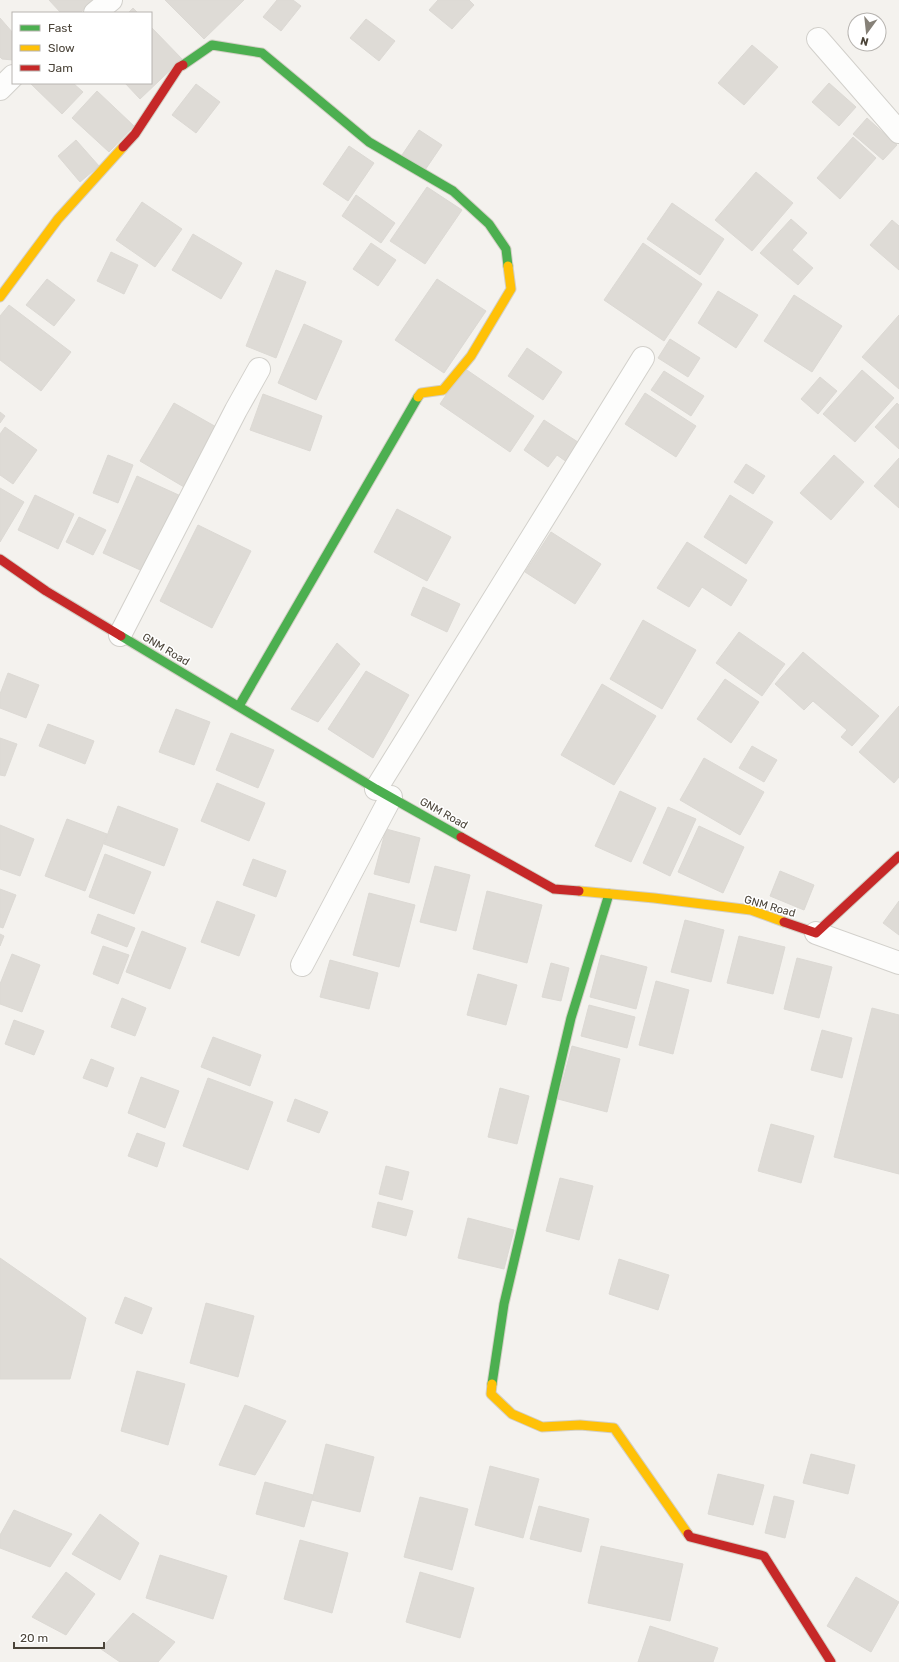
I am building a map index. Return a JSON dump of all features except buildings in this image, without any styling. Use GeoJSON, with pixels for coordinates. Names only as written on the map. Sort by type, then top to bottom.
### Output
{"type":"FeatureCollection","features":[{"type":"Feature","properties":{"kind":"street"},"geometry":{"type":"LineString","coordinates":[[96,12],[111,0]]}},
{"type":"Feature","properties":{"kind":"street"},"geometry":{"type":"LineString","coordinates":[[818,39],[899,132]]}},
{"type":"Feature","properties":{"kind":"street"},"geometry":{"type":"LineString","coordinates":[[0,297],[58,219],[135,134],[179,67],[212,45],[262,53],[369,142],[453,190],[489,224],[506,249],[510,289],[472,356],[443,390],[420,393],[239,706]]}},
{"type":"Feature","properties":{"kind":"street"},"geometry":{"type":"LineString","coordinates":[[0,89],[12,77]]}},
{"type":"Feature","properties":{"kind":"street"},"geometry":{"type":"LineString","coordinates":[[302,965],[383,793],[643,358]]}},
{"type":"Feature","properties":{"kind":"street"},"geometry":{"type":"LineString","coordinates":[[120,635],[232,417],[259,369]]}},
{"type":"Feature","properties":{"kind":"street","name":"GNM Road"},"geometry":{"type":"LineString","coordinates":[[0,559],[46,591],[383,793],[554,889],[751,910],[816,932]]}},
{"type":"Feature","properties":{"kind":"street"},"geometry":{"type":"LineString","coordinates":[[899,856],[816,932],[899,963]]}},
{"type":"Feature","properties":{"kind":"street"},"geometry":{"type":"LineString","coordinates":[[609,894],[571,1018],[504,1304],[491,1394],[512,1414],[542,1427],[580,1425],[614,1428],[690,1537],[764,1556],[831,1662]]}},
{"type":"Feature","properties":{"kind":"traffic: fast"},"geometry":{"type":"LineString","coordinates":[[183,65],[212,45],[262,53],[369,142],[453,191],[489,224],[506,249],[508,266]]}},
{"type":"Feature","properties":{"kind":"traffic: fast"},"geometry":{"type":"LineString","coordinates":[[239,706],[418,397]]}},
{"type":"Feature","properties":{"kind":"traffic: fast"},"geometry":{"type":"LineString","coordinates":[[121,636],[376,789],[461,837]]}},
{"type":"Feature","properties":{"kind":"traffic: fast"},"geometry":{"type":"LineString","coordinates":[[492,1384],[504,1304],[571,1018],[609,894]]}},
{"type":"Feature","properties":{"kind":"traffic: slow"},"geometry":{"type":"LineString","coordinates":[[0,297],[58,219],[123,147]]}},
{"type":"Feature","properties":{"kind":"traffic: slow"},"geometry":{"type":"LineString","coordinates":[[418,397],[421,393],[443,390],[471,356],[511,289],[508,266]]}},
{"type":"Feature","properties":{"kind":"traffic: slow"},"geometry":{"type":"LineString","coordinates":[[579,891],[654,898],[751,910],[784,922]]}},
{"type":"Feature","properties":{"kind":"traffic: slow"},"geometry":{"type":"LineString","coordinates":[[492,1384],[491,1394],[512,1414],[542,1427],[580,1425],[614,1428],[688,1534]]}},
{"type":"Feature","properties":{"kind":"traffic: jam"},"geometry":{"type":"LineString","coordinates":[[123,147],[135,134],[179,67],[183,65]]}},
{"type":"Feature","properties":{"kind":"traffic: jam"},"geometry":{"type":"LineString","coordinates":[[0,559],[46,591],[121,636]]}},
{"type":"Feature","properties":{"kind":"traffic: jam"},"geometry":{"type":"LineString","coordinates":[[461,837],[554,889],[579,891]]}},
{"type":"Feature","properties":{"kind":"traffic: jam"},"geometry":{"type":"LineString","coordinates":[[784,922],[816,933],[899,856]]}},
{"type":"Feature","properties":{"kind":"traffic: jam"},"geometry":{"type":"LineString","coordinates":[[688,1534],[690,1537],[764,1556],[831,1662]]}}]}
